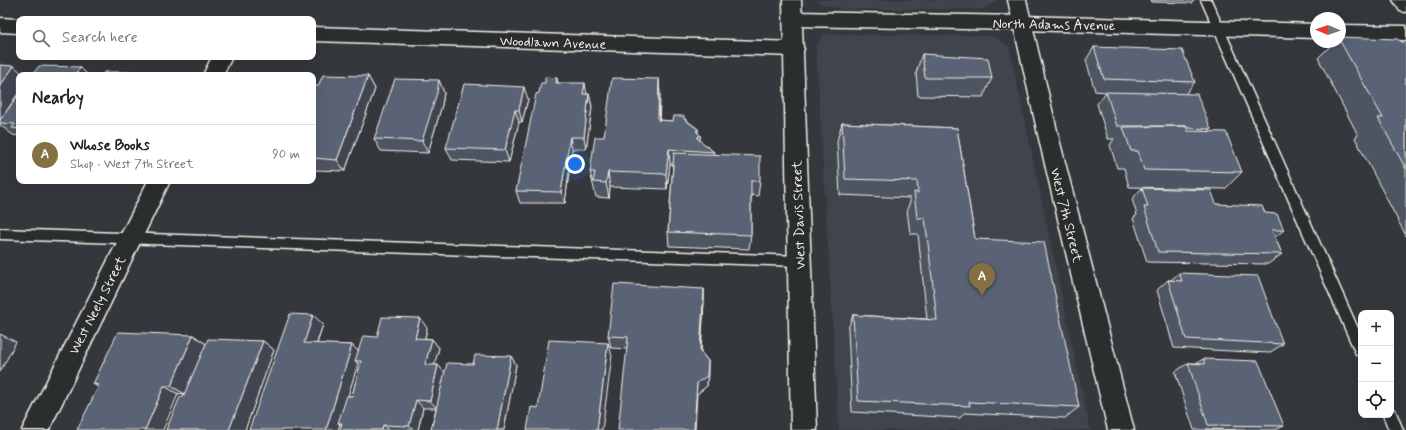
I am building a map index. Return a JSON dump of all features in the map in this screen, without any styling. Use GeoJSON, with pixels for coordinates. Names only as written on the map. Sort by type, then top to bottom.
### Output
{"type":"FeatureCollection","features":[{"type":"Feature","properties":{"kind":"street","name":"West 7th Street"},"geometry":{"type":"LineString","coordinates":[[1017,0],[1050,146],[1121,430]]}},
{"type":"Feature","properties":{"kind":"street"},"geometry":{"type":"LineString","coordinates":[[1402,0],[1406,6]]}},
{"type":"Feature","properties":{"kind":"street","name":"North Adams Avenue"},"geometry":{"type":"LineString","coordinates":[[792,10],[1023,23],[1310,31]]}},
{"type":"Feature","properties":{"kind":"street","name":"West Davis Street"},"geometry":{"type":"LineString","coordinates":[[792,10],[804,430]]}},
{"type":"Feature","properties":{"kind":"street"},"geometry":{"type":"LineString","coordinates":[[0,25],[16,26]]}},
{"type":"Feature","properties":{"kind":"street"},"geometry":{"type":"LineString","coordinates":[[1346,32],[1406,33]]}},
{"type":"Feature","properties":{"kind":"street","name":"Woodlawn Avenue"},"geometry":{"type":"LineString","coordinates":[[316,34],[794,49]]}},
{"type":"Feature","properties":{"kind":"street"},"geometry":{"type":"LineString","coordinates":[[214,72],[220,60]]}},
{"type":"Feature","properties":{"kind":"street","name":"West Neely Street"},"geometry":{"type":"LineString","coordinates":[[35,430],[158,184]]}},
{"type":"Feature","properties":{"kind":"lane"},"geometry":{"type":"LineString","coordinates":[[1206,0],[1359,346]]}},
{"type":"Feature","properties":{"kind":"lane"},"geometry":{"type":"LineString","coordinates":[[0,234],[799,261]]}},
{"type":"Feature","properties":{"kind":"lane"},"geometry":{"type":"LineString","coordinates":[[1391,418],[1396,430]]}},
{"type":"Feature","properties":{"kind":"shaded area"},"geometry":{"type":"Polygon","coordinates":[[[817,0],[997,1],[983,9],[842,9],[819,3],[817,0]]]}},
{"type":"Feature","properties":{"kind":"shaded area"},"geometry":{"type":"Polygon","coordinates":[[[823,34],[992,36],[1009,46],[1090,430],[839,430],[816,47],[823,34]]]}},
{"type":"Feature","properties":{"kind":"building"},"geometry":{"type":"Polygon","coordinates":[[[1346,37],[1397,39],[1406,44],[1406,169],[1378,118],[1383,118],[1344,48],[1346,48],[1346,37]]]}},
{"type":"Feature","properties":{"kind":"building"},"geometry":{"type":"Polygon","coordinates":[[[1094,47],[1182,50],[1195,82],[1104,79],[1094,47]]]}},
{"type":"Feature","properties":{"kind":"building"},"geometry":{"type":"Polygon","coordinates":[[[922,54],[988,58],[992,78],[925,78],[922,54]]]}},
{"type":"Feature","properties":{"kind":"building"},"geometry":{"type":"Polygon","coordinates":[[[0,65],[14,66],[0,86],[0,65]]]}},
{"type":"Feature","properties":{"kind":"building"},"geometry":{"type":"Polygon","coordinates":[[[39,66],[80,67],[77,72],[34,72],[39,66]]]}},
{"type":"Feature","properties":{"kind":"building"},"geometry":{"type":"Polygon","coordinates":[[[323,75],[368,76],[337,160],[316,158],[316,86],[318,86],[323,75]]]}},
{"type":"Feature","properties":{"kind":"building"},"geometry":{"type":"Polygon","coordinates":[[[545,77],[557,78],[556,83],[585,83],[583,94],[589,94],[584,137],[570,137],[561,192],[516,191],[536,94],[539,93],[541,83],[545,83],[545,77]]]}},
{"type":"Feature","properties":{"kind":"building"},"geometry":{"type":"Polygon","coordinates":[[[612,78],[659,79],[658,120],[673,121],[674,116],[684,116],[684,119],[698,129],[696,131],[700,135],[697,138],[714,152],[669,149],[666,174],[608,172],[606,183],[593,182],[595,172],[590,172],[595,137],[604,137],[612,78]]]}},
{"type":"Feature","properties":{"kind":"building"},"geometry":{"type":"Polygon","coordinates":[[[395,79],[439,80],[437,93],[422,141],[374,139],[395,79]]]}},
{"type":"Feature","properties":{"kind":"building"},"geometry":{"type":"Polygon","coordinates":[[[464,84],[524,87],[519,110],[515,110],[505,150],[446,148],[464,84]]]}},
{"type":"Feature","properties":{"kind":"building"},"geometry":{"type":"Polygon","coordinates":[[[1106,92],[1197,94],[1211,129],[1187,128],[1186,126],[1117,126],[1106,92]]]}},
{"type":"Feature","properties":{"kind":"building"},"geometry":{"type":"Polygon","coordinates":[[[16,98],[16,129],[12,128],[15,124],[0,123],[0,120],[16,98]]]}},
{"type":"Feature","properties":{"kind":"building"},"geometry":{"type":"Polygon","coordinates":[[[842,123],[957,128],[975,239],[1044,242],[1079,407],[969,402],[970,406],[858,401],[853,315],[937,320],[925,218],[917,218],[914,192],[918,193],[917,181],[845,179],[842,123]]]}},
{"type":"Feature","properties":{"kind":"building"},"geometry":{"type":"Polygon","coordinates":[[[1186,126],[1188,131],[1226,132],[1242,172],[1144,170],[1138,151],[1131,151],[1123,127],[1186,126]]]}},
{"type":"Feature","properties":{"kind":"building"},"geometry":{"type":"Polygon","coordinates":[[[674,153],[760,156],[760,181],[751,181],[751,235],[668,232],[674,153]]]}},
{"type":"Feature","properties":{"kind":"building"},"geometry":{"type":"Polygon","coordinates":[[[1142,188],[1211,190],[1216,204],[1262,206],[1265,213],[1277,214],[1284,230],[1272,230],[1282,254],[1158,252],[1144,207],[1148,207],[1142,188]]]}},
{"type":"Feature","properties":{"kind":"building"},"geometry":{"type":"Polygon","coordinates":[[[1179,273],[1258,276],[1283,344],[1186,339],[1168,280],[1182,281],[1179,273]]]}},
{"type":"Feature","properties":{"kind":"building"},"geometry":{"type":"Polygon","coordinates":[[[614,284],[704,289],[700,351],[708,361],[707,376],[697,383],[694,430],[618,430],[628,337],[608,336],[614,284]]]}},
{"type":"Feature","properties":{"kind":"building"},"geometry":{"type":"Polygon","coordinates":[[[290,314],[313,315],[304,343],[352,345],[326,430],[249,430],[290,314]]]}},
{"type":"Feature","properties":{"kind":"building"},"geometry":{"type":"Polygon","coordinates":[[[382,317],[420,318],[415,338],[432,339],[425,365],[438,365],[430,401],[416,400],[409,426],[383,425],[382,430],[340,430],[342,423],[338,423],[347,396],[352,396],[361,361],[355,361],[363,336],[377,337],[382,317]]]}},
{"type":"Feature","properties":{"kind":"building"},"geometry":{"type":"Polygon","coordinates":[[[118,332],[193,335],[171,386],[164,386],[145,430],[77,430],[99,385],[93,384],[118,332]]]}},
{"type":"Feature","properties":{"kind":"building"},"geometry":{"type":"Polygon","coordinates":[[[208,339],[263,341],[229,430],[166,430],[180,397],[183,397],[208,339]]]}},
{"type":"Feature","properties":{"kind":"building"},"geometry":{"type":"Polygon","coordinates":[[[549,340],[608,343],[597,430],[527,430],[531,407],[538,408],[549,340]]]}},
{"type":"Feature","properties":{"kind":"building"},"geometry":{"type":"Polygon","coordinates":[[[475,355],[511,356],[497,430],[431,430],[447,363],[473,364],[475,355]]]}},
{"type":"Feature","properties":{"kind":"building"},"geometry":{"type":"Polygon","coordinates":[[[1203,359],[1258,361],[1284,426],[1208,425],[1188,363],[1205,364],[1203,359]]]}},
{"type":"Feature","properties":{"kind":"building"},"geometry":{"type":"Polygon","coordinates":[[[1206,429],[1236,430],[1207,430],[1206,429]]]}},
{"type":"Feature","properties":{"kind":"place","name":"Whose Books"},"geometry":{"type":"Point","coordinates":[982,296]}}]}
